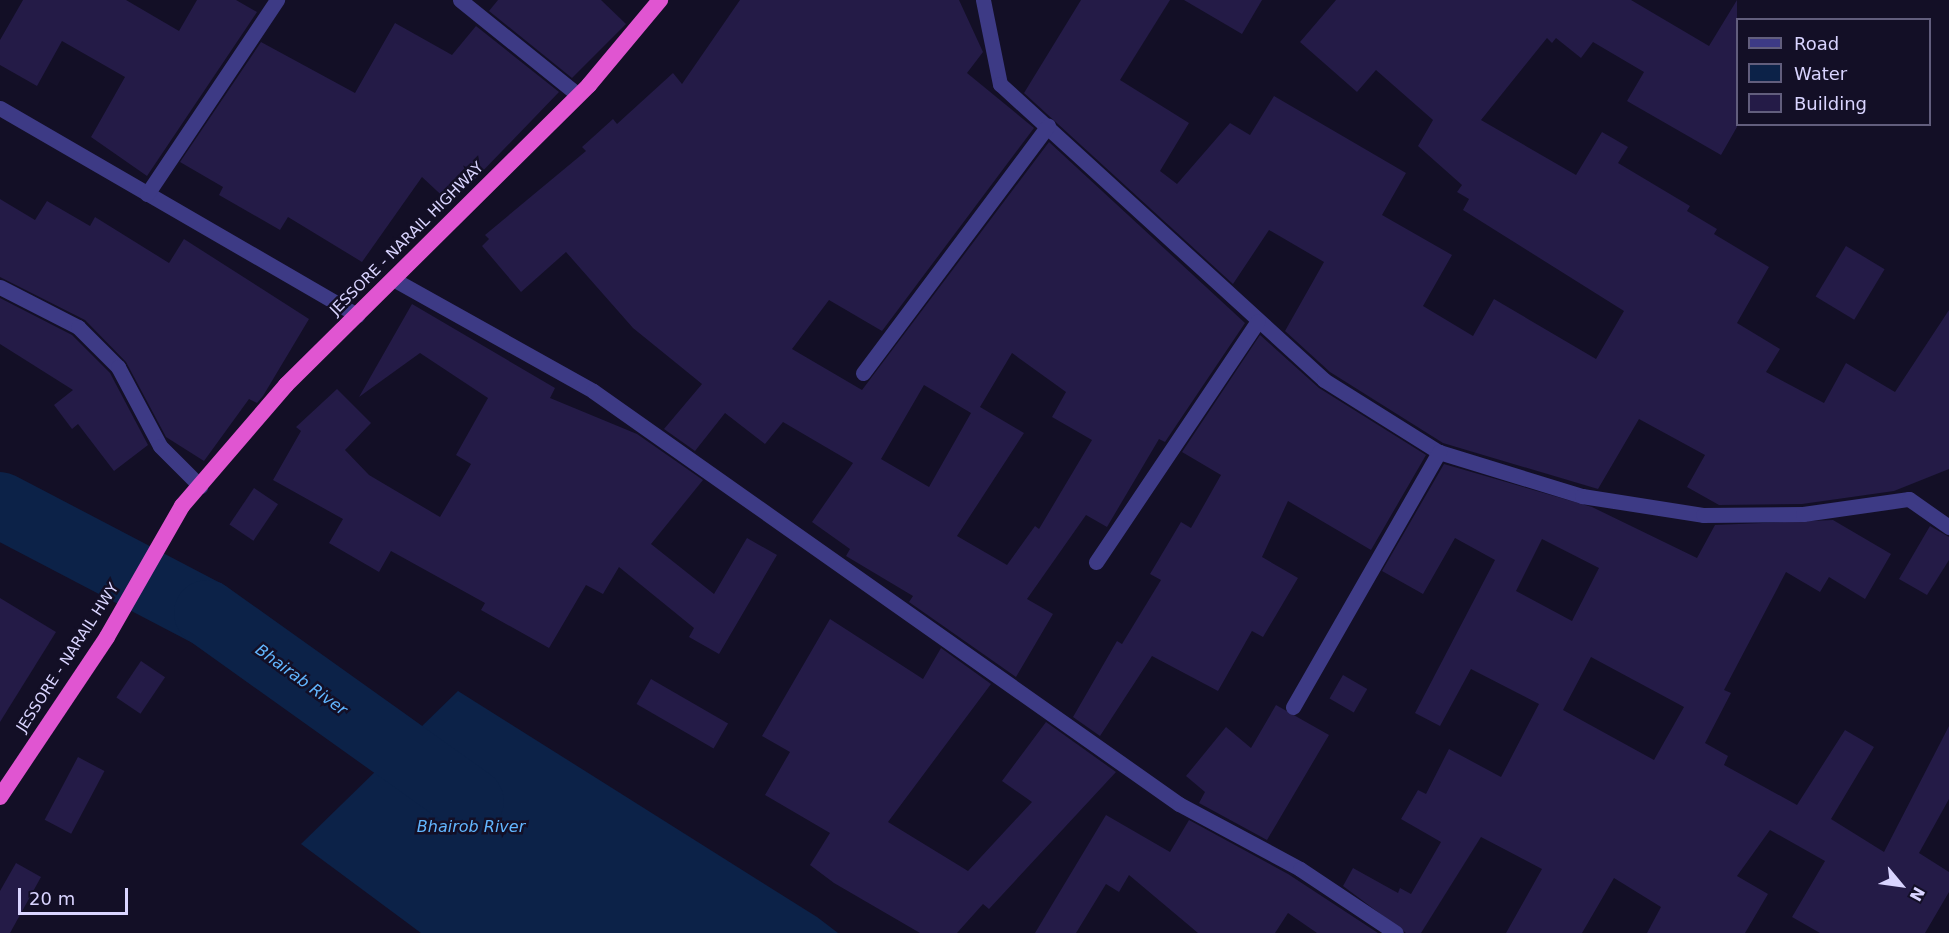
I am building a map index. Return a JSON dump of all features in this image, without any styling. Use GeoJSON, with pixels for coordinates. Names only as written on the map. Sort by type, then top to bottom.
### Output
{"type":"FeatureCollection","features":[{"type":"Feature","properties":{"kind":"highway","name":"JESSORE - NARAIL HIGHWAY"},"geometry":{"type":"LineString","coordinates":[[182,506],[286,385],[578,95],[660,0]]}},
{"type":"Feature","properties":{"kind":"highway","name":"JESSORE - NARAIL HWY"},"geometry":{"type":"LineString","coordinates":[[0,797],[107,637],[182,506]]}},
{"type":"Feature","properties":{"kind":"street"},"geometry":{"type":"LineString","coordinates":[[147,194],[277,0]]}},
{"type":"Feature","properties":{"kind":"street"},"geometry":{"type":"LineString","coordinates":[[460,0],[578,95]]}},
{"type":"Feature","properties":{"kind":"street"},"geometry":{"type":"LineString","coordinates":[[983,0],[1000,84],[1324,380],[1439,452],[1582,496],[1703,515],[1803,513],[1909,499],[1949,527]]}},
{"type":"Feature","properties":{"kind":"street"},"geometry":{"type":"LineString","coordinates":[[0,108],[357,315]]}},
{"type":"Feature","properties":{"kind":"street"},"geometry":{"type":"LineString","coordinates":[[863,373],[1048,126]]}},
{"type":"Feature","properties":{"kind":"street"},"geometry":{"type":"LineString","coordinates":[[393,279],[592,390],[1179,804],[1300,869],[1396,933]]}},
{"type":"Feature","properties":{"kind":"street"},"geometry":{"type":"LineString","coordinates":[[0,287],[78,327],[118,367],[160,446],[200,486]]}},
{"type":"Feature","properties":{"kind":"street"},"geometry":{"type":"LineString","coordinates":[[1096,562],[1258,321]]}},
{"type":"Feature","properties":{"kind":"street"},"geometry":{"type":"LineString","coordinates":[[1293,707],[1439,452]]}},
{"type":"Feature","properties":{"kind":"water","name":"Bhairob River"},"geometry":{"type":"Polygon","coordinates":[[[458,691],[817,917],[838,933],[421,933],[301,844],[458,691]]]}},
{"type":"Feature","properties":{"kind":"building"},"geometry":{"type":"Polygon","coordinates":[[[23,0],[126,0],[179,31],[197,0],[236,0],[257,12],[147,176],[91,137],[125,77],[62,41],[37,86],[0,65],[0,40],[23,0]]]}},
{"type":"Feature","properties":{"kind":"building"},"geometry":{"type":"Polygon","coordinates":[[[498,0],[601,0],[626,24],[572,78],[489,11],[498,0]]]}},
{"type":"Feature","properties":{"kind":"building"},"geometry":{"type":"Polygon","coordinates":[[[740,0],[959,0],[983,52],[967,73],[1034,128],[882,331],[829,300],[792,349],[862,390],[1049,142],[1245,323],[1165,442],[1159,439],[1107,527],[1086,515],[1027,599],[1053,614],[1016,677],[909,602],[913,596],[846,556],[850,549],[812,522],[853,463],[783,422],[765,444],[725,413],[695,451],[664,429],[702,384],[633,328],[566,252],[521,292],[482,246],[489,239],[485,235],[586,151],[582,147],[613,119],[617,124],[673,73],[682,84],[740,0]],[[1012,353],[980,407],[1024,433],[957,536],[1007,565],[1035,526],[1039,529],[1092,440],[1052,417],[1066,392],[1012,353]],[[924,385],[881,459],[929,487],[971,413],[924,385]]]}},
{"type":"Feature","properties":{"kind":"building"},"geometry":{"type":"Polygon","coordinates":[[[1081,0],[1170,0],[1120,80],[1189,123],[1160,171],[1177,184],[1230,123],[1250,135],[1274,96],[1406,173],[1382,215],[1452,255],[1423,306],[1473,336],[1494,299],[1596,359],[1624,311],[1463,210],[1469,199],[1457,192],[1462,185],[1418,146],[1433,120],[1376,70],[1357,92],[1300,42],[1336,0],[1631,0],[1709,46],[1737,0],[1737,127],[1721,155],[1627,101],[1644,72],[1593,42],[1581,58],[1556,38],[1552,43],[1547,38],[1481,120],[1576,175],[1602,132],[1628,147],[1618,163],[1690,206],[1687,211],[1717,229],[1714,234],[1769,267],[1737,323],[1780,349],[1766,372],[1824,403],[1846,363],[1895,392],[1949,310],[1949,469],[1894,491],[1802,504],[1719,505],[1687,487],[1705,455],[1639,419],[1598,489],[1443,443],[1330,372],[1285,331],[1324,262],[1269,230],[1233,284],[1024,93],[1081,0]]]}},
{"type":"Feature","properties":{"kind":"building"},"geometry":{"type":"Polygon","coordinates":[[[1184,0],[1262,0],[1242,34],[1184,0]]]}},
{"type":"Feature","properties":{"kind":"building"},"geometry":{"type":"Polygon","coordinates":[[[395,23],[452,55],[476,26],[559,92],[451,204],[422,177],[362,262],[288,217],[280,230],[219,195],[223,187],[180,162],[261,42],[355,93],[395,23]]]}},
{"type":"Feature","properties":{"kind":"building"},"geometry":{"type":"Polygon","coordinates":[[[0,199],[35,220],[47,201],[90,226],[95,217],[169,263],[184,239],[309,319],[263,396],[257,403],[249,399],[204,461],[166,437],[126,362],[85,320],[0,277],[0,199]]]}},
{"type":"Feature","properties":{"kind":"building"},"geometry":{"type":"Polygon","coordinates":[[[1846,246],[1885,269],[1854,320],[1816,297],[1846,246]]]}},
{"type":"Feature","properties":{"kind":"building"},"geometry":{"type":"Polygon","coordinates":[[[0,298],[72,335],[110,373],[148,445],[114,471],[78,424],[72,429],[54,405],[73,390],[0,344],[0,298]]]}},
{"type":"Feature","properties":{"kind":"building"},"geometry":{"type":"Polygon","coordinates":[[[412,304],[555,388],[550,398],[637,434],[703,480],[651,544],[714,594],[747,538],[777,555],[719,654],[689,637],[694,628],[619,567],[603,594],[586,585],[549,648],[481,610],[485,603],[391,551],[379,572],[329,543],[343,519],[273,480],[301,431],[296,427],[337,389],[371,423],[345,450],[369,475],[440,517],[471,464],[456,455],[488,398],[420,353],[359,397],[412,304]]]}},
{"type":"Feature","properties":{"kind":"building"},"geometry":{"type":"Polygon","coordinates":[[[1260,335],[1319,388],[1426,455],[1371,550],[1288,501],[1262,557],[1298,578],[1263,637],[1252,631],[1218,691],[1152,656],[1100,736],[1073,717],[1117,641],[1122,644],[1161,580],[1150,574],[1181,522],[1191,528],[1221,475],[1182,452],[1260,335]]]}},
{"type":"Feature","properties":{"kind":"building"},"geometry":{"type":"Polygon","coordinates":[[[1444,464],[1592,507],[1697,558],[1715,525],[1833,520],[1891,554],[1865,599],[1829,577],[1820,592],[1786,572],[1724,690],[1731,693],[1705,743],[1728,756],[1724,765],[1797,805],[1845,730],[1874,747],[1831,819],[1884,852],[1949,726],[1949,799],[1919,853],[1949,872],[1949,892],[1925,933],[1820,933],[1792,917],[1825,861],[1770,830],[1737,876],[1768,894],[1745,933],[1647,933],[1661,907],[1614,878],[1582,933],[1506,933],[1542,869],[1481,837],[1421,933],[1406,933],[1343,886],[1353,868],[1398,893],[1400,888],[1411,894],[1441,842],[1401,819],[1418,790],[1426,794],[1449,749],[1501,777],[1539,704],[1471,669],[1440,726],[1415,713],[1495,560],[1455,538],[1423,594],[1382,571],[1444,464]],[[1542,539],[1516,591],[1572,621],[1599,568],[1542,539]],[[1591,657],[1563,710],[1654,760],[1684,707],[1591,657]]]}},
{"type":"Feature","properties":{"kind":"building"},"geometry":{"type":"Polygon","coordinates":[[[254,488],[278,504],[253,541],[229,524],[254,488]]]}},
{"type":"Feature","properties":{"kind":"building"},"geometry":{"type":"Polygon","coordinates":[[[1930,526],[1949,537],[1949,560],[1927,595],[1899,579],[1930,526]]]}},
{"type":"Feature","properties":{"kind":"building"},"geometry":{"type":"Polygon","coordinates":[[[0,598],[56,632],[0,722],[0,598]]]}},
{"type":"Feature","properties":{"kind":"building"},"geometry":{"type":"Polygon","coordinates":[[[830,619],[923,679],[941,648],[991,684],[888,822],[968,871],[1032,802],[1002,781],[1046,722],[1116,772],[989,909],[983,904],[957,933],[920,933],[834,883],[810,865],[830,833],[765,795],[790,752],[762,736],[830,619]]]}},
{"type":"Feature","properties":{"kind":"building"},"geometry":{"type":"Polygon","coordinates":[[[141,661],[165,677],[140,714],[116,697],[141,661]]]}},
{"type":"Feature","properties":{"kind":"building"},"geometry":{"type":"Polygon","coordinates":[[[1343,675],[1367,689],[1354,712],[1330,698],[1343,675]]]}},
{"type":"Feature","properties":{"kind":"building"},"geometry":{"type":"Polygon","coordinates":[[[651,679],[728,724],[714,749],[636,704],[651,679]]]}},
{"type":"Feature","properties":{"kind":"building"},"geometry":{"type":"Polygon","coordinates":[[[1276,705],[1329,735],[1267,840],[1199,803],[1205,792],[1186,776],[1226,727],[1251,748],[1276,705]]]}},
{"type":"Feature","properties":{"kind":"building"},"geometry":{"type":"Polygon","coordinates":[[[78,757],[104,771],[71,834],[45,820],[78,757]]]}},
{"type":"Feature","properties":{"kind":"building"},"geometry":{"type":"Polygon","coordinates":[[[1106,815],[1170,852],[1189,820],[1288,874],[1378,933],[1317,933],[1288,913],[1275,933],[1198,933],[1129,875],[1119,892],[1106,884],[1076,933],[1035,933],[1106,815]]]}},
{"type":"Feature","properties":{"kind":"building"},"geometry":{"type":"Polygon","coordinates":[[[16,863],[41,877],[10,933],[0,933],[0,891],[16,863]]]}},
{"type":"Feature","properties":{"kind":"waterway","name":"Bhairab River"},"geometry":{"type":"LineString","coordinates":[[0,505],[207,613],[471,801]]}}]}
